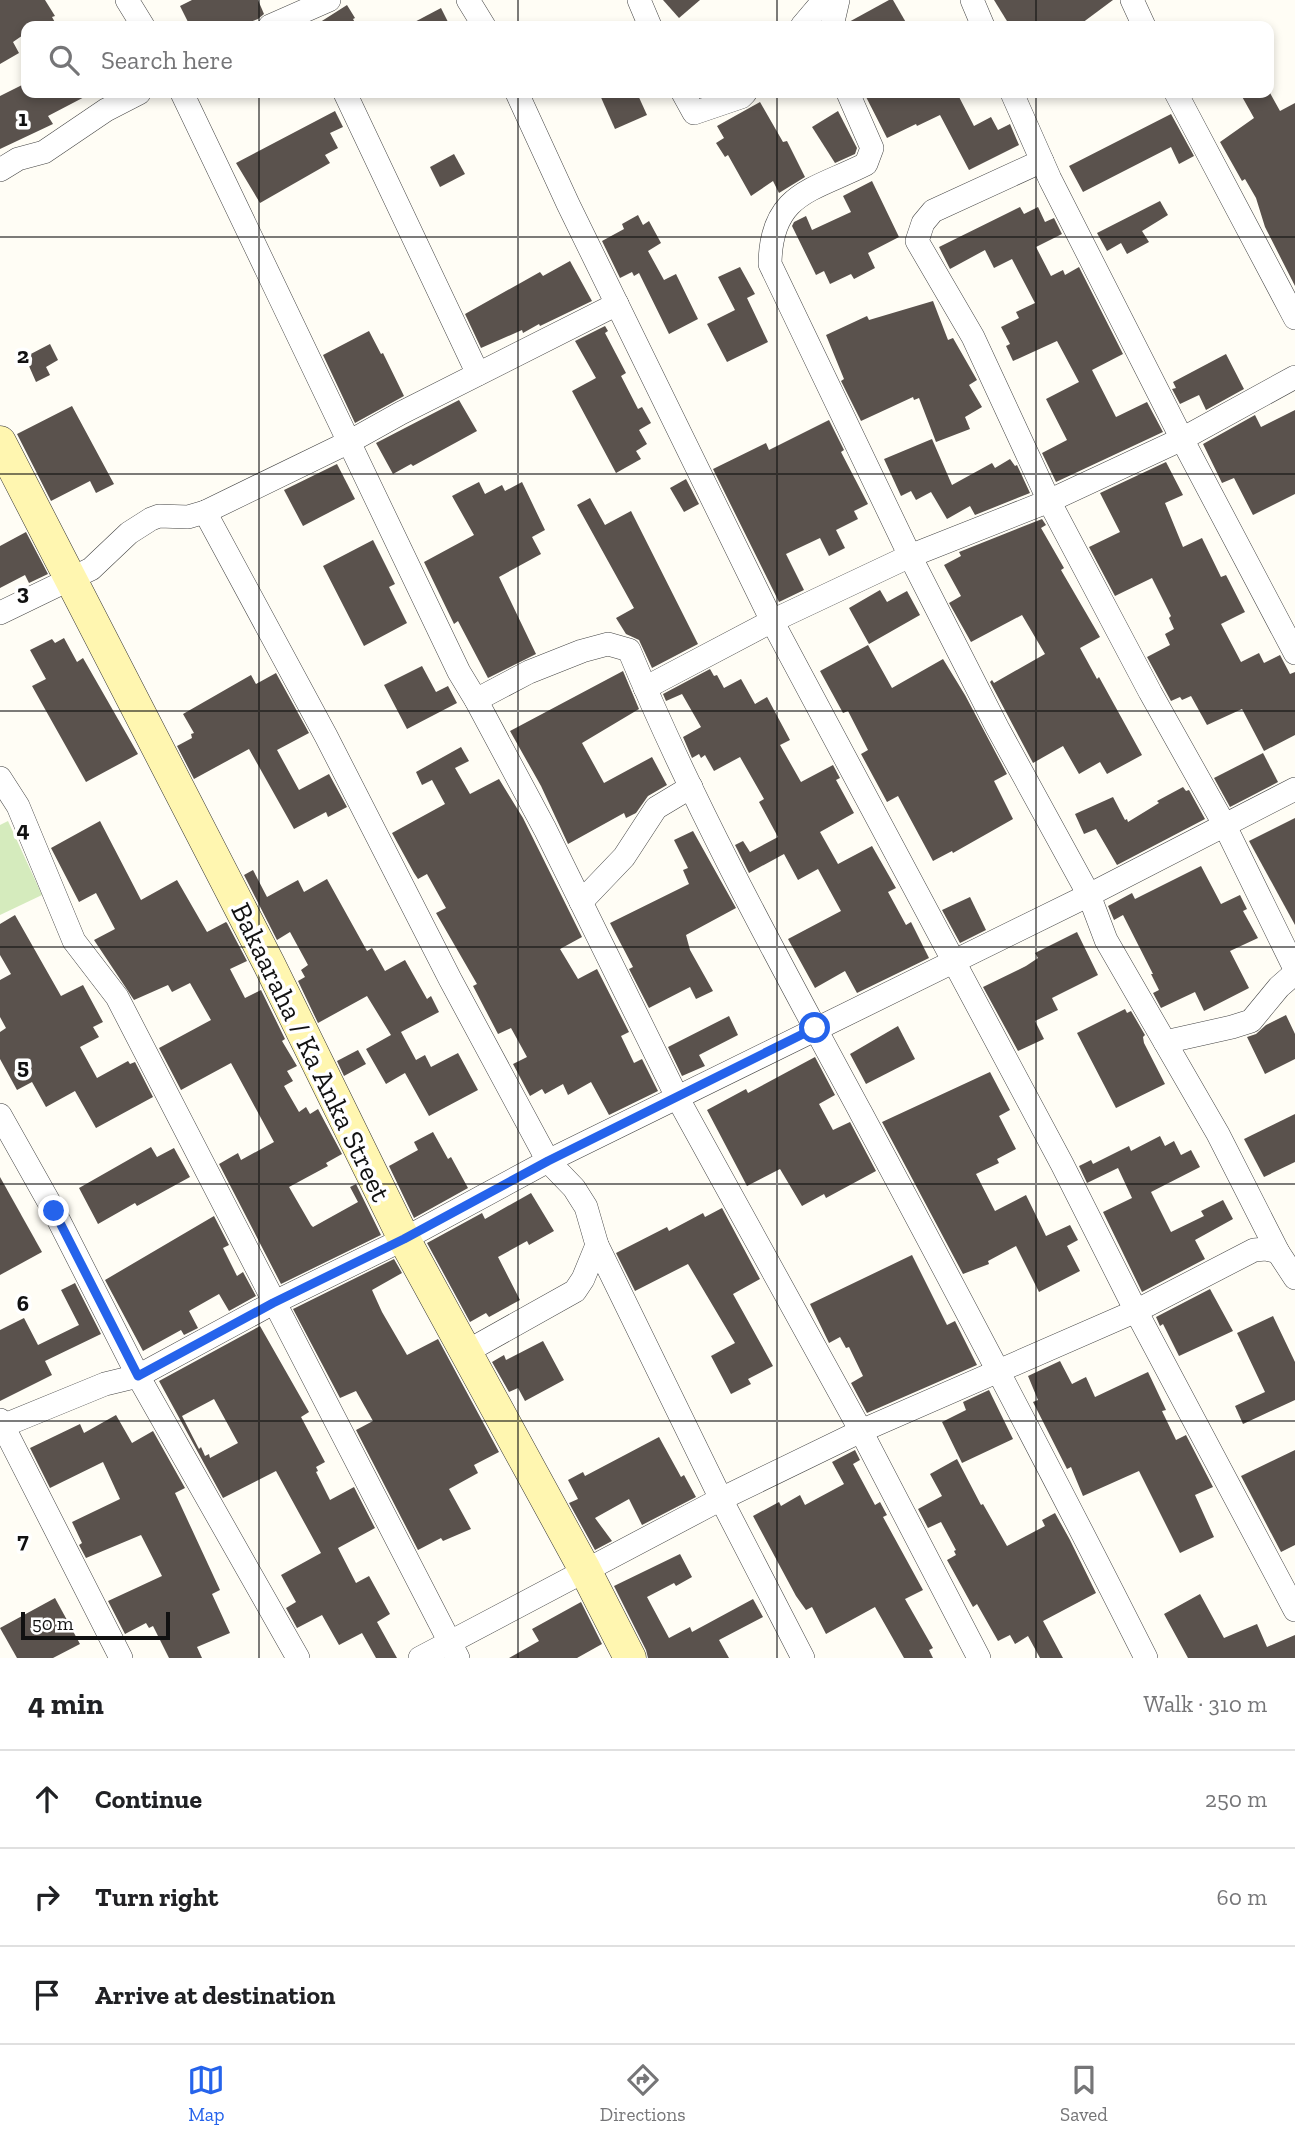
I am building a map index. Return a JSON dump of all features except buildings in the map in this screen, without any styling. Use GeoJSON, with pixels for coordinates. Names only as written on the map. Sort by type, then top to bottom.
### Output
{"type":"FeatureCollection","features":[{"type":"Feature","properties":{"kind":"street"},"geometry":{"type":"LineString","coordinates":[[127,0],[140,21]]}},
{"type":"Feature","properties":{"kind":"street"},"geometry":{"type":"LineString","coordinates":[[282,21],[329,0]]}},
{"type":"Feature","properties":{"kind":"street"},"geometry":{"type":"LineString","coordinates":[[468,0],[481,21]]}},
{"type":"Feature","properties":{"kind":"street"},"geometry":{"type":"LineString","coordinates":[[639,0],[648,21]]}},
{"type":"Feature","properties":{"kind":"street"},"geometry":{"type":"LineString","coordinates":[[806,21],[824,0]]}},
{"type":"Feature","properties":{"kind":"street"},"geometry":{"type":"LineString","coordinates":[[833,21],[838,0]]}},
{"type":"Feature","properties":{"kind":"street"},"geometry":{"type":"LineString","coordinates":[[972,0],[982,21]]}},
{"type":"Feature","properties":{"kind":"street"},"geometry":{"type":"LineString","coordinates":[[1132,0],[1142,21]]}},
{"type":"Feature","properties":{"kind":"street"},"geometry":{"type":"LineString","coordinates":[[0,170],[18,159],[44,152],[106,110],[129,98]]}},
{"type":"Feature","properties":{"kind":"street"},"geometry":{"type":"LineString","coordinates":[[184,98],[459,672],[581,902],[677,1097],[861,1431],[979,1658]]}},
{"type":"Feature","properties":{"kind":"street"},"geometry":{"type":"LineString","coordinates":[[347,98],[478,374]]}},
{"type":"Feature","properties":{"kind":"street"},"geometry":{"type":"LineString","coordinates":[[519,98],[772,621],[1062,1164],[1136,1311],[1295,1611]]}},
{"type":"Feature","properties":{"kind":"street"},"geometry":{"type":"LineString","coordinates":[[686,98],[694,113],[738,98]]}},
{"type":"Feature","properties":{"kind":"street"},"geometry":{"type":"LineString","coordinates":[[850,98],[873,148],[866,164],[812,189],[795,200],[779,217],[771,242],[770,264],[910,556],[997,727],[1089,895],[1106,940],[1218,1134],[1278,1252],[1295,1279]]}},
{"type":"Feature","properties":{"kind":"street"},"geometry":{"type":"LineString","coordinates":[[1014,98],[1042,161],[1182,439],[1295,653]]}},
{"type":"Feature","properties":{"kind":"street"},"geometry":{"type":"LineString","coordinates":[[1179,98],[1295,318]]}},
{"type":"Feature","properties":{"kind":"street"},"geometry":{"type":"LineString","coordinates":[[1042,161],[933,211],[923,223],[917,241],[973,337],[1049,501],[1143,680],[1224,824],[1295,971],[1251,1021],[1165,1042]]}},
{"type":"Feature","properties":{"kind":"street"},"geometry":{"type":"LineString","coordinates":[[0,613],[90,569],[129,533],[151,519],[159,516],[188,517],[205,512],[349,442],[617,304]]}},
{"type":"Feature","properties":{"kind":"street"},"geometry":{"type":"LineString","coordinates":[[645,688],[772,621],[910,556],[1049,501],[1182,439],[1295,377]]}},
{"type":"Feature","properties":{"kind":"street","name":"Bakaaraha / Ka Anka Street"},"geometry":{"type":"LineString","coordinates":[[0,442],[269,964],[404,1239],[585,1570],[630,1658]]}},
{"type":"Feature","properties":{"kind":"street"},"geometry":{"type":"LineString","coordinates":[[205,512],[326,736],[450,979],[548,1161],[574,1188],[586,1207],[597,1245],[721,1499],[803,1658]]}},
{"type":"Feature","properties":{"kind":"street"},"geometry":{"type":"LineString","coordinates":[[476,700],[529,671],[582,651],[608,644],[629,650],[731,868],[1000,1372],[1146,1658]]}},
{"type":"Feature","properties":{"kind":"street"},"geometry":{"type":"LineString","coordinates":[[0,778],[18,806],[74,942],[117,997],[454,1650]]}},
{"type":"Feature","properties":{"kind":"street"},"geometry":{"type":"LineString","coordinates":[[581,902],[624,857],[656,808],[691,787]]}},
{"type":"Feature","properties":{"kind":"street"},"geometry":{"type":"LineString","coordinates":[[121,1658],[1,1424],[105,1384],[138,1376],[273,1303],[404,1239],[548,1161],[1089,895],[1295,789]]}},
{"type":"Feature","properties":{"kind":"street"},"geometry":{"type":"LineString","coordinates":[[0,1115],[54,1211],[138,1376],[298,1658]]}},
{"type":"Feature","properties":{"kind":"street"},"geometry":{"type":"LineString","coordinates":[[466,1352],[575,1291],[597,1245]]}},
{"type":"Feature","properties":{"kind":"street"},"geometry":{"type":"LineString","coordinates":[[420,1658],[454,1650],[585,1570],[721,1499],[861,1431],[1136,1311],[1254,1250],[1278,1252]]}},
{"type":"Feature","properties":{"kind":"green space"},"geometry":{"type":"Polygon","coordinates":[[[8,821],[42,895],[0,915],[0,825],[8,821]]]}},
{"type":"Feature","properties":{"kind":"route"},"geometry":{"type":"LineString","coordinates":[[54,1211],[138,1376],[273,1303],[404,1239],[548,1161],[815,1028]]}}]}
